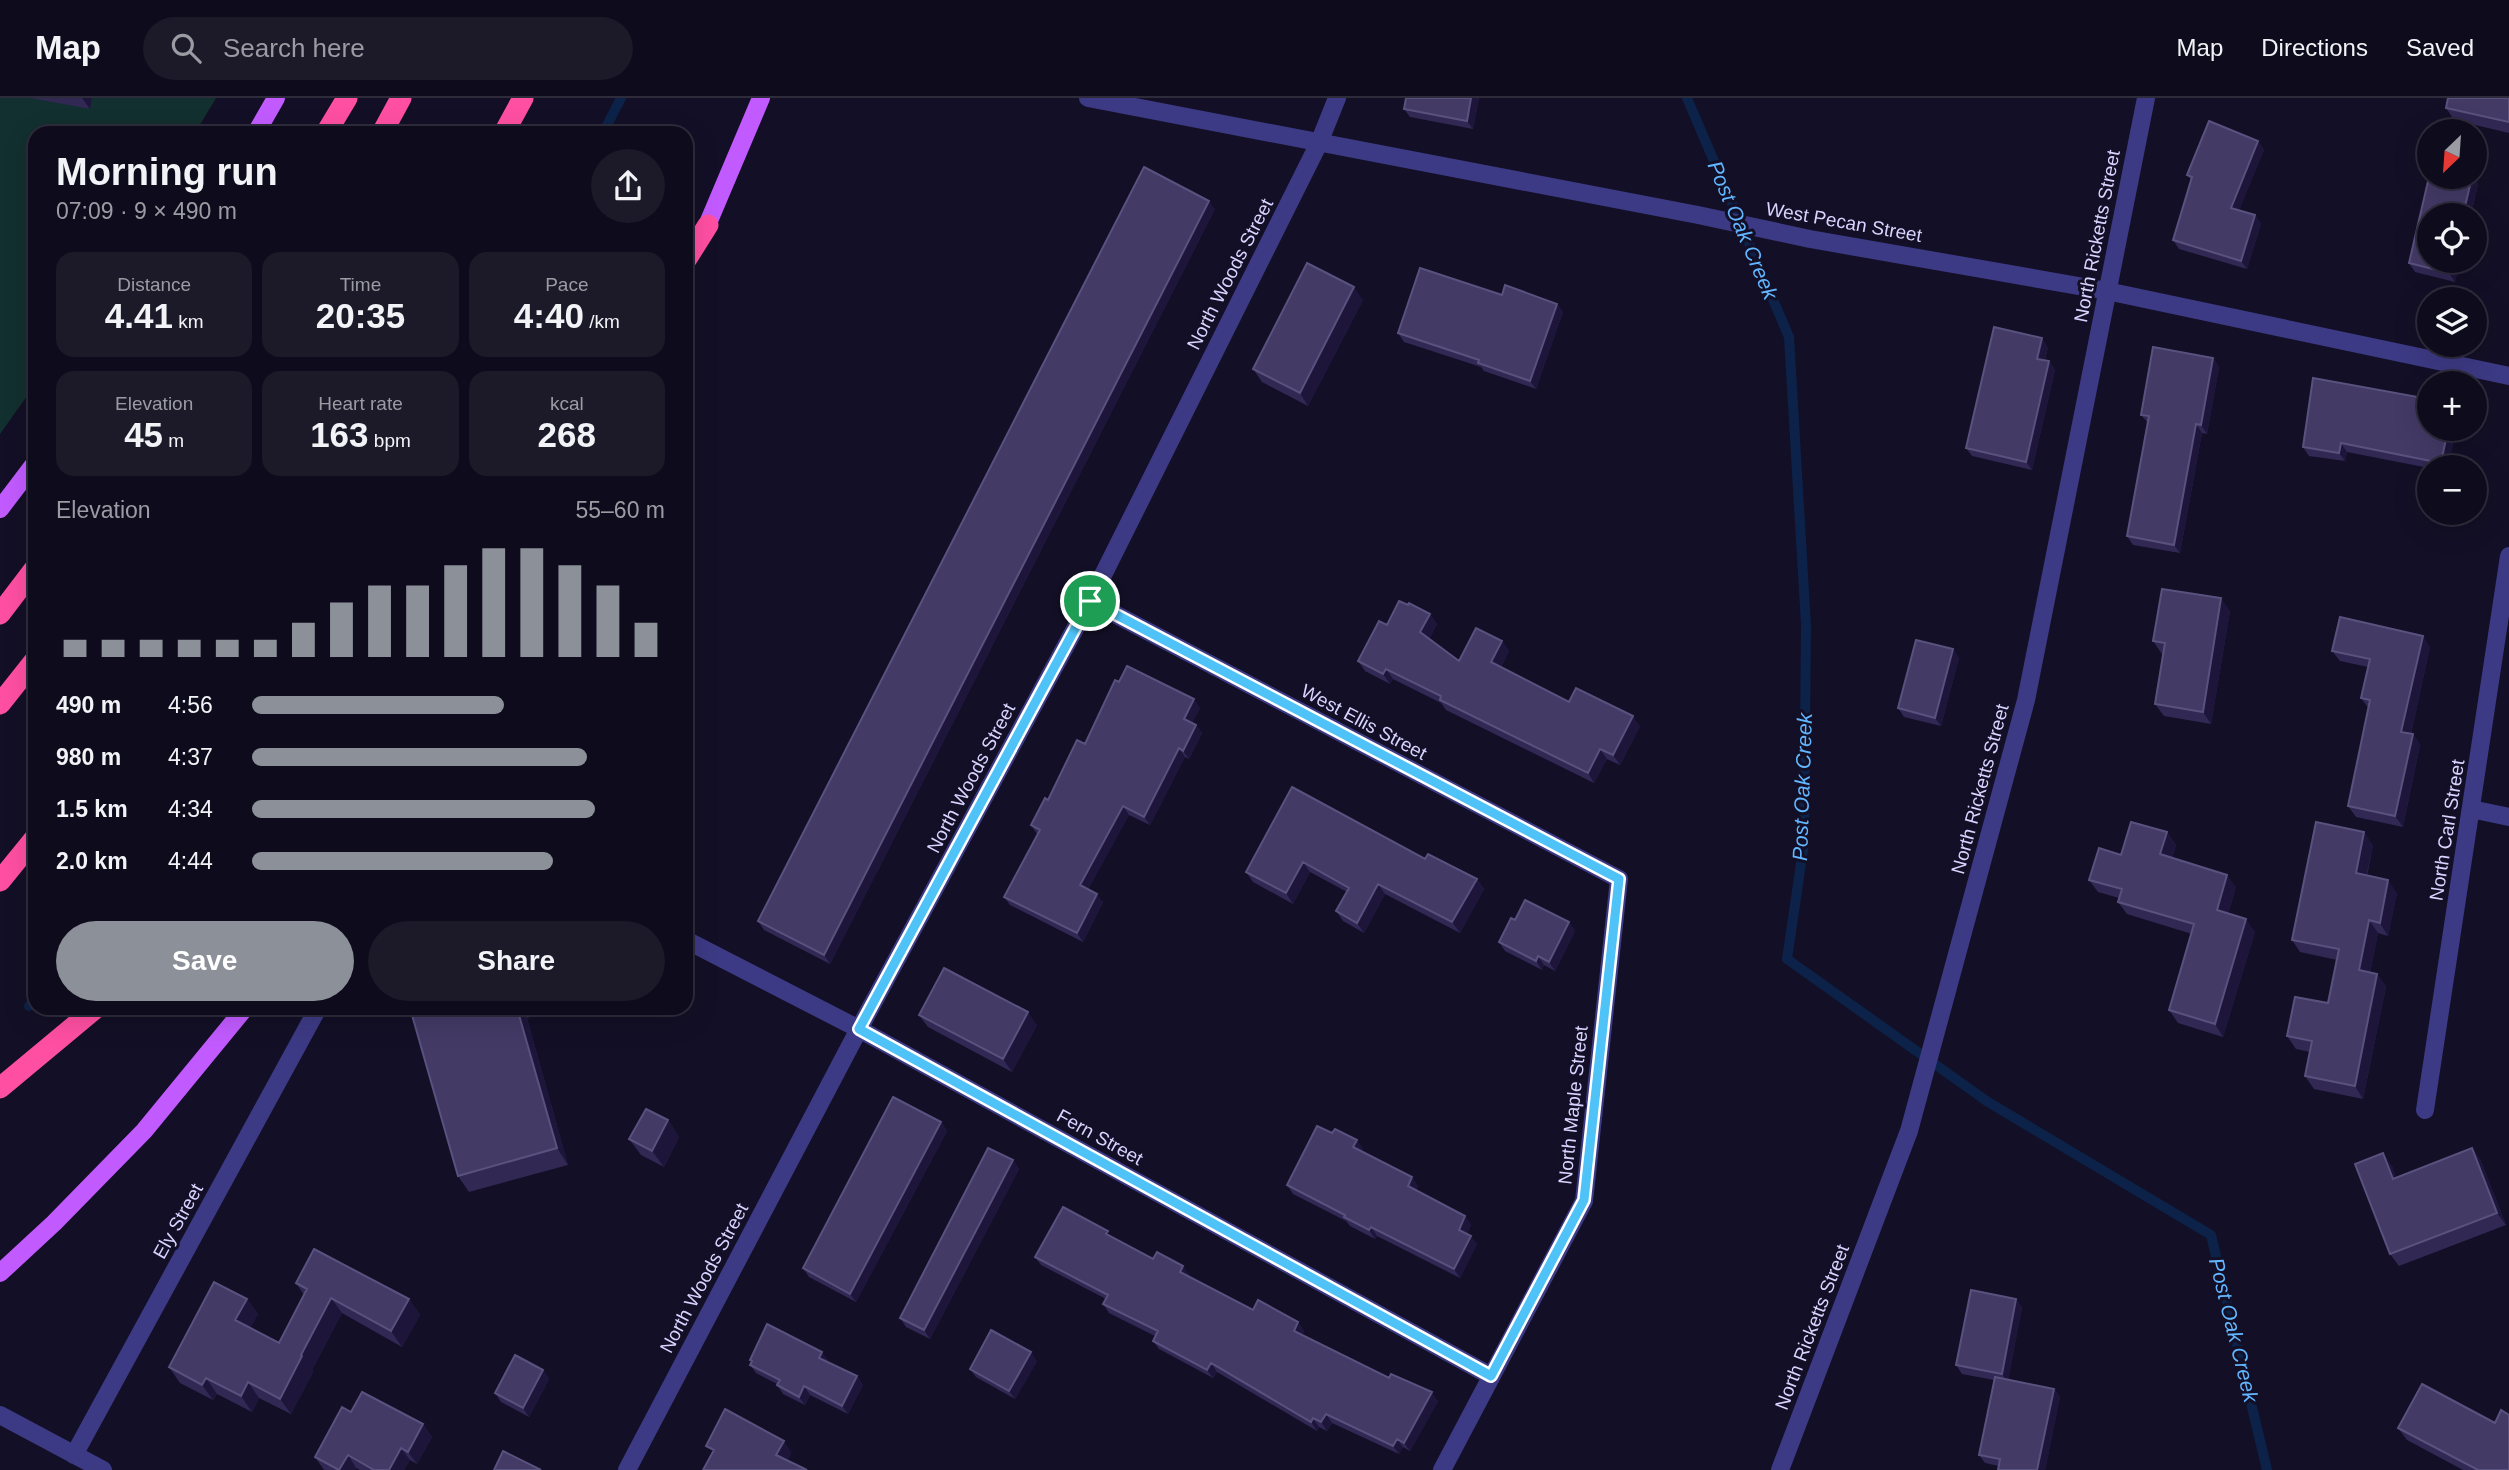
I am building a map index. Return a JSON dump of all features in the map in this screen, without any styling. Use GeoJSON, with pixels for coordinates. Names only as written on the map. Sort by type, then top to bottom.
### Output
{"type":"FeatureCollection","features":[{"type":"Feature","properties":{"kind":"highway"},"geometry":{"type":"LineString","coordinates":[[330,126],[346,98]]}},
{"type":"Feature","properties":{"kind":"highway"},"geometry":{"type":"LineString","coordinates":[[386,126],[401,98]]}},
{"type":"Feature","properties":{"kind":"highway"},"geometry":{"type":"LineString","coordinates":[[508,126],[523,98]]}},
{"type":"Feature","properties":{"kind":"highway"},"geometry":{"type":"LineString","coordinates":[[693,249],[708,225]]}},
{"type":"Feature","properties":{"kind":"highway"},"geometry":{"type":"LineString","coordinates":[[0,614],[28,577]]}},
{"type":"Feature","properties":{"kind":"highway"},"geometry":{"type":"LineString","coordinates":[[0,704],[28,669]]}},
{"type":"Feature","properties":{"kind":"highway"},"geometry":{"type":"LineString","coordinates":[[0,881],[28,847]]}},
{"type":"Feature","properties":{"kind":"highway"},"geometry":{"type":"LineString","coordinates":[[0,1088],[88,1015]]}},
{"type":"Feature","properties":{"kind":"main road"},"geometry":{"type":"LineString","coordinates":[[260,126],[276,98]]}},
{"type":"Feature","properties":{"kind":"main road"},"geometry":{"type":"LineString","coordinates":[[693,256],[761,98]]}},
{"type":"Feature","properties":{"kind":"main road"},"geometry":{"type":"LineString","coordinates":[[0,509],[28,472]]}},
{"type":"Feature","properties":{"kind":"main road"},"geometry":{"type":"LineString","coordinates":[[0,1273],[54,1223],[144,1131],[239,1015]]}},
{"type":"Feature","properties":{"kind":"street","name":"West Pecan Street"},"geometry":{"type":"LineString","coordinates":[[1088,98],[1810,239],[2107,291],[2509,376]]}},
{"type":"Feature","properties":{"kind":"street","name":"North Woods Street"},"geometry":{"type":"LineString","coordinates":[[626,1470],[859,1029],[1090,601],[1319,143],[1337,98]]}},
{"type":"Feature","properties":{"kind":"street","name":"North Ricketts Street"},"geometry":{"type":"LineString","coordinates":[[1780,1470],[1909,1131],[2026,700],[2146,98]]}},
{"type":"Feature","properties":{"kind":"street","name":"North Carl Street"},"geometry":{"type":"LineString","coordinates":[[2425,1110],[2509,556]]}},
{"type":"Feature","properties":{"kind":"street","name":"West Ellis Street"},"geometry":{"type":"LineString","coordinates":[[1090,601],[1619,879]]}},
{"type":"Feature","properties":{"kind":"street"},"geometry":{"type":"LineString","coordinates":[[2471,809],[2509,817]]}},
{"type":"Feature","properties":{"kind":"street","name":"North Maple Street"},"geometry":{"type":"LineString","coordinates":[[1442,1470],[1584,1200],[1619,879]]}},
{"type":"Feature","properties":{"kind":"street","name":"Fern Street"},"geometry":{"type":"LineString","coordinates":[[693,944],[859,1029],[1491,1376]]}},
{"type":"Feature","properties":{"kind":"street","name":"Ely Street"},"geometry":{"type":"LineString","coordinates":[[74,1455],[314,1015]]}},
{"type":"Feature","properties":{"kind":"street"},"geometry":{"type":"LineString","coordinates":[[0,1415],[103,1470]]}},
{"type":"Feature","properties":{"kind":"green space"},"geometry":{"type":"Polygon","coordinates":[[[0,98],[216,98],[199,126],[28,126],[28,395],[0,434],[0,98]]]}},
{"type":"Feature","properties":{"kind":"building"},"geometry":{"type":"Polygon","coordinates":[[[1406,98],[1471,98],[1467,121],[1404,109],[1406,98]]]}},
{"type":"Feature","properties":{"kind":"building"},"geometry":{"type":"Polygon","coordinates":[[[2448,98],[2509,98],[2509,122],[2446,108],[2448,98]]]}},
{"type":"Feature","properties":{"kind":"building"},"geometry":{"type":"Polygon","coordinates":[[[2209,121],[2258,141],[2231,208],[2255,215],[2241,261],[2173,240],[2192,177],[2187,175],[2209,121]]]}},
{"type":"Feature","properties":{"kind":"building"},"geometry":{"type":"Polygon","coordinates":[[[1144,167],[1209,201],[824,955],[758,921],[1144,167]]]}},
{"type":"Feature","properties":{"kind":"building"},"geometry":{"type":"Polygon","coordinates":[[[2426,189],[2469,189],[2466,203],[2423,203],[2426,189]]]}},
{"type":"Feature","properties":{"kind":"building"},"geometry":{"type":"Polygon","coordinates":[[[2417,229],[2417,265],[2409,263],[2417,229]]]}},
{"type":"Feature","properties":{"kind":"building"},"geometry":{"type":"Polygon","coordinates":[[[1307,263],[1354,287],[1300,393],[1253,369],[1307,263]]]}},
{"type":"Feature","properties":{"kind":"building"},"geometry":{"type":"Polygon","coordinates":[[[1420,268],[1502,295],[1505,285],[1557,304],[1530,381],[1478,363],[1479,360],[1398,333],[1420,268]]]}},
{"type":"Feature","properties":{"kind":"building"},"geometry":{"type":"Polygon","coordinates":[[[1994,327],[2042,338],[2037,359],[2049,361],[2026,462],[1966,448],[1994,327]]]}},
{"type":"Feature","properties":{"kind":"building"},"geometry":{"type":"Polygon","coordinates":[[[2153,347],[2213,358],[2201,425],[2196,424],[2174,545],[2127,536],[2149,416],[2141,415],[2153,347]]]}},
{"type":"Feature","properties":{"kind":"building"},"geometry":{"type":"Polygon","coordinates":[[[2313,378],[2417,397],[2417,441],[2446,441],[2443,455],[2417,455],[2417,458],[2341,443],[2339,453],[2303,447],[2313,378]]]}},
{"type":"Feature","properties":{"kind":"building"},"geometry":{"type":"Polygon","coordinates":[[[2162,589],[2221,598],[2203,712],[2155,704],[2165,643],[2153,641],[2162,589]]]}},
{"type":"Feature","properties":{"kind":"building"},"geometry":{"type":"Polygon","coordinates":[[[1399,601],[1430,614],[1420,632],[1459,661],[1476,628],[1502,641],[1491,662],[1569,702],[1576,688],[1633,716],[1613,755],[1600,749],[1588,773],[1440,700],[1441,696],[1386,669],[1383,674],[1358,661],[1379,621],[1387,625],[1399,601]]]}},
{"type":"Feature","properties":{"kind":"building"},"geometry":{"type":"Polygon","coordinates":[[[2340,617],[2423,636],[2401,732],[2413,734],[2395,816],[2348,806],[2370,700],[2361,698],[2370,659],[2332,651],[2340,617]]]}},
{"type":"Feature","properties":{"kind":"building"},"geometry":{"type":"Polygon","coordinates":[[[1916,640],[1953,649],[1935,718],[1898,708],[1916,640]]]}},
{"type":"Feature","properties":{"kind":"building"},"geometry":{"type":"Polygon","coordinates":[[[1127,666],[1194,699],[1184,719],[1196,725],[1183,751],[1179,748],[1144,817],[1123,806],[1080,885],[1097,894],[1077,933],[1004,897],[1040,830],[1031,825],[1045,798],[1048,800],[1077,740],[1085,744],[1115,680],[1119,682],[1127,666]]]}},
{"type":"Feature","properties":{"kind":"building"},"geometry":{"type":"Polygon","coordinates":[[[1292,787],[1425,859],[1428,854],[1477,879],[1452,922],[1378,884],[1357,923],[1336,911],[1349,888],[1303,862],[1286,893],[1246,872],[1292,787]]]}},
{"type":"Feature","properties":{"kind":"building"},"geometry":{"type":"Polygon","coordinates":[[[2131,822],[2167,832],[2160,854],[2227,875],[2217,910],[2246,919],[2215,1024],[2169,1010],[2194,924],[2118,902],[2122,889],[2089,880],[2099,848],[2121,855],[2131,822]]]}},
{"type":"Feature","properties":{"kind":"building"},"geometry":{"type":"Polygon","coordinates":[[[2316,822],[2364,832],[2356,873],[2388,880],[2380,923],[2369,920],[2359,970],[2377,974],[2355,1086],[2305,1076],[2312,1041],[2287,1036],[2295,997],[2328,1003],[2339,949],[2292,940],[2316,822]]]}},
{"type":"Feature","properties":{"kind":"building"},"geometry":{"type":"Polygon","coordinates":[[[1525,900],[1569,922],[1549,962],[1538,956],[1536,961],[1499,942],[1511,918],[1515,920],[1525,900]]]}},
{"type":"Feature","properties":{"kind":"building"},"geometry":{"type":"Polygon","coordinates":[[[944,968],[1028,1012],[1003,1059],[919,1015],[944,968]]]}},
{"type":"Feature","properties":{"kind":"building"},"geometry":{"type":"Polygon","coordinates":[[[412,1015],[519,1015],[557,1148],[458,1176],[412,1015]]]}},
{"type":"Feature","properties":{"kind":"building"},"geometry":{"type":"Polygon","coordinates":[[[893,1097],[941,1122],[850,1294],[803,1268],[893,1097]]]}},
{"type":"Feature","properties":{"kind":"building"},"geometry":{"type":"Polygon","coordinates":[[[646,1109],[668,1120],[652,1151],[629,1139],[646,1109]]]}},
{"type":"Feature","properties":{"kind":"building"},"geometry":{"type":"Polygon","coordinates":[[[1317,1126],[1332,1133],[1335,1129],[1357,1140],[1353,1147],[1412,1177],[1408,1186],[1465,1216],[1459,1230],[1471,1236],[1454,1269],[1371,1227],[1369,1230],[1287,1185],[1317,1126]]]}},
{"type":"Feature","properties":{"kind":"building"},"geometry":{"type":"Polygon","coordinates":[[[988,1148],[1013,1160],[924,1330],[900,1318],[988,1148]]]}},
{"type":"Feature","properties":{"kind":"building"},"geometry":{"type":"Polygon","coordinates":[[[2472,1148],[2497,1213],[2390,1254],[2355,1164],[2383,1153],[2393,1179],[2472,1148]]]}},
{"type":"Feature","properties":{"kind":"building"},"geometry":{"type":"Polygon","coordinates":[[[1063,1207],[1153,1259],[1157,1252],[1183,1266],[1180,1272],[1253,1310],[1258,1300],[1298,1322],[1294,1331],[1389,1378],[1391,1374],[1432,1392],[1404,1443],[1397,1439],[1393,1446],[1326,1414],[1321,1422],[1313,1418],[1311,1422],[1211,1363],[1207,1370],[1153,1341],[1158,1331],[1103,1304],[1108,1295],[1035,1257],[1063,1207]]]}},
{"type":"Feature","properties":{"kind":"building"},"geometry":{"type":"Polygon","coordinates":[[[314,1249],[409,1299],[391,1331],[331,1298],[280,1399],[248,1382],[241,1396],[206,1378],[202,1385],[169,1367],[214,1282],[247,1299],[235,1320],[279,1343],[307,1289],[296,1283],[314,1249]]]}},
{"type":"Feature","properties":{"kind":"building"},"geometry":{"type":"Polygon","coordinates":[[[1971,1290],[2016,1299],[2002,1374],[1956,1365],[1971,1290]]]}},
{"type":"Feature","properties":{"kind":"building"},"geometry":{"type":"Polygon","coordinates":[[[767,1324],[822,1352],[819,1358],[857,1376],[842,1406],[804,1386],[799,1397],[777,1385],[780,1380],[750,1365],[767,1324]]]}},
{"type":"Feature","properties":{"kind":"building"},"geometry":{"type":"Polygon","coordinates":[[[991,1330],[1031,1352],[1009,1391],[970,1369],[991,1330]]]}},
{"type":"Feature","properties":{"kind":"building"},"geometry":{"type":"Polygon","coordinates":[[[515,1355],[543,1370],[523,1408],[495,1393],[515,1355]]]}},
{"type":"Feature","properties":{"kind":"building"},"geometry":{"type":"Polygon","coordinates":[[[1995,1377],[2054,1389],[2037,1470],[1998,1470],[2000,1459],[1979,1455],[1995,1377]]]}},
{"type":"Feature","properties":{"kind":"building"},"geometry":{"type":"Polygon","coordinates":[[[2422,1384],[2495,1423],[2501,1410],[2509,1415],[2509,1470],[2478,1470],[2398,1428],[2422,1384]]]}},
{"type":"Feature","properties":{"kind":"building"},"geometry":{"type":"Polygon","coordinates":[[[362,1392],[423,1424],[408,1452],[401,1448],[389,1470],[374,1470],[348,1455],[339,1470],[315,1457],[342,1407],[351,1412],[362,1392]]]}},
{"type":"Feature","properties":{"kind":"building"},"geometry":{"type":"Polygon","coordinates":[[[725,1409],[784,1441],[776,1455],[807,1470],[703,1470],[714,1450],[706,1446],[725,1409]]]}},
{"type":"Feature","properties":{"kind":"building"},"geometry":{"type":"Polygon","coordinates":[[[503,1451],[541,1470],[494,1470],[503,1451]]]}},
{"type":"Feature","properties":{"kind":"waterway"},"geometry":{"type":"LineString","coordinates":[[607,126],[621,98]]}},
{"type":"Feature","properties":{"kind":"waterway","name":"Post Oak Creek"},"geometry":{"type":"LineString","coordinates":[[1687,98],[1789,337],[1806,625],[1804,843],[1787,959],[1988,1102],[2211,1235],[2267,1470]]}},
{"type":"Feature","properties":{"kind":"route"},"geometry":{"type":"LineString","coordinates":[[1090,601],[1619,879],[1584,1200],[1491,1376],[859,1029],[1090,601]]}}]}
